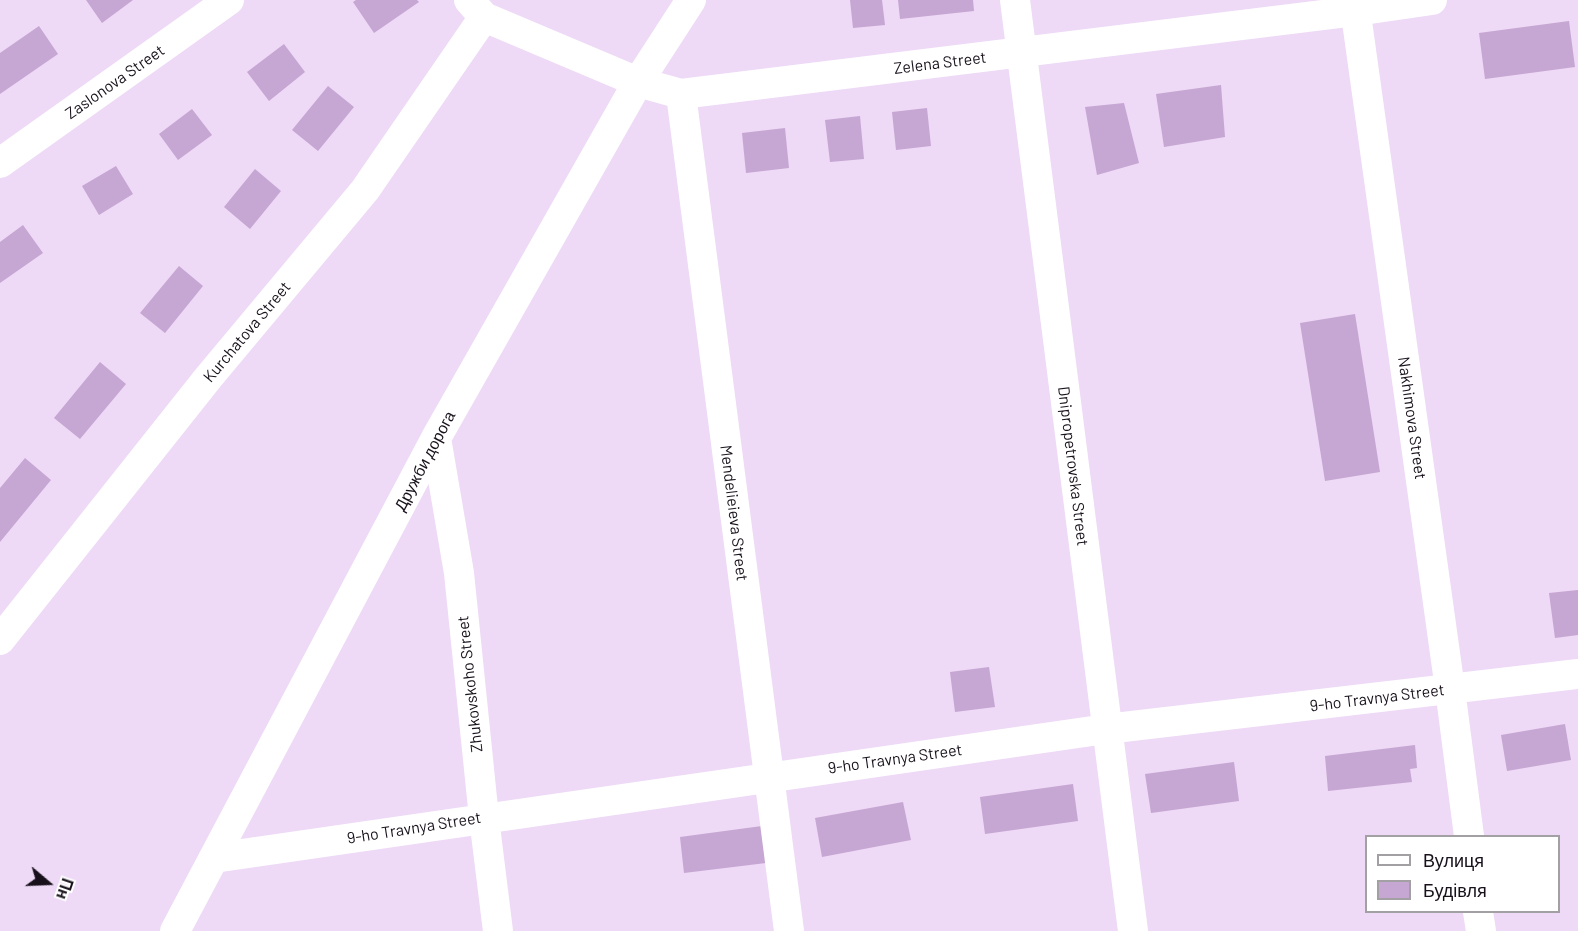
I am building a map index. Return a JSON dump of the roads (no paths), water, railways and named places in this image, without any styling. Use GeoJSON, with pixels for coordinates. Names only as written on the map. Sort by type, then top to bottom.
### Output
{"type":"FeatureCollection","features":[{"type":"Feature","properties":{"kind":"street","name":"Zaslonova Street"},"geometry":{"type":"LineString","coordinates":[[0,164],[229,0]]}},
{"type":"Feature","properties":{"kind":"street","name":"Дружби дорога"},"geometry":{"type":"LineString","coordinates":[[185,924],[214,858],[436,438],[639,82],[691,0]]}},
{"type":"Feature","properties":{"kind":"street","name":"Dnipropetrovska Street"},"geometry":{"type":"LineString","coordinates":[[1015,0],[1133,931]]}},
{"type":"Feature","properties":{"kind":"street","name":"Zelena Street"},"geometry":{"type":"LineString","coordinates":[[477,8],[639,82],[681,94],[1021,53],[1355,6],[1432,0]]}},
{"type":"Feature","properties":{"kind":"street","name":"Nakhimova Street"},"geometry":{"type":"LineString","coordinates":[[1355,6],[1469,835]]}},
{"type":"Feature","properties":{"kind":"street","name":"Kurchatova Street"},"geometry":{"type":"LineString","coordinates":[[0,640],[208,378],[365,190],[477,8]]}},
{"type":"Feature","properties":{"kind":"street","name":"Mendelieieva Street"},"geometry":{"type":"LineString","coordinates":[[681,94],[789,931]]}},
{"type":"Feature","properties":{"kind":"street","name":"Zhukovskoho Street"},"geometry":{"type":"LineString","coordinates":[[436,438],[459,573],[498,931]]}},
{"type":"Feature","properties":{"kind":"street","name":"9-ho Travnya Street"},"geometry":{"type":"LineString","coordinates":[[214,858],[1106,729],[1578,674]]}},
{"type":"Feature","properties":{"kind":"street"},"geometry":{"type":"LineString","coordinates":[[1478,913],[1481,931]]}}]}
